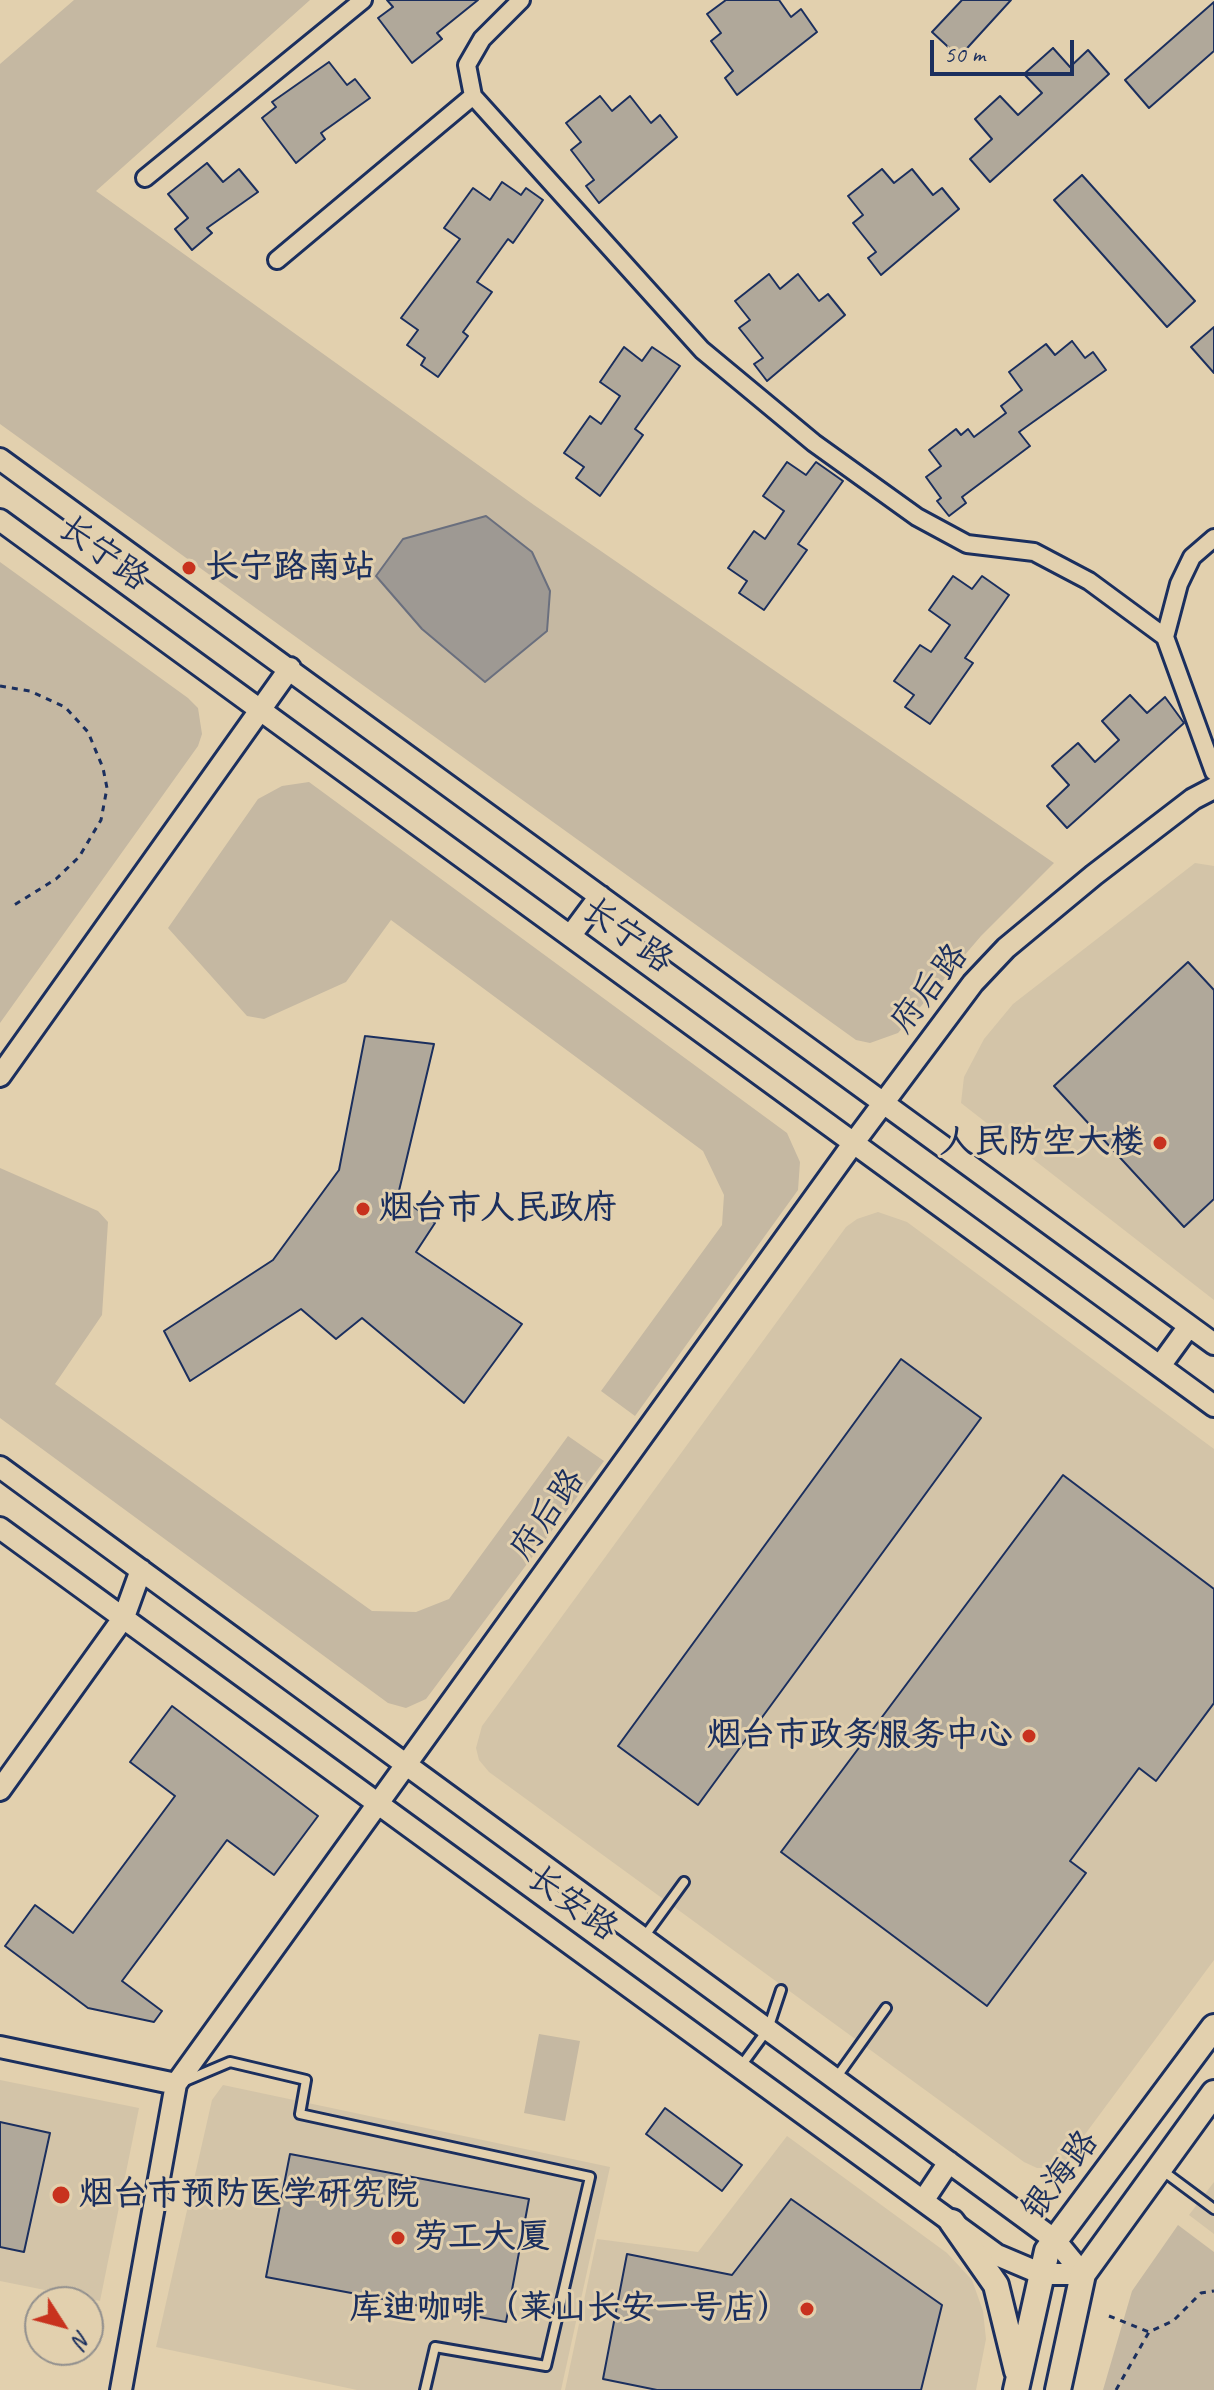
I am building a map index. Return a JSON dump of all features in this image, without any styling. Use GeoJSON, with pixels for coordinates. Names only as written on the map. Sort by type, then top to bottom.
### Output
{"type":"FeatureCollection","features":[{"type":"Feature","properties":{"kind":"main road","name":"银海路"},"geometry":{"type":"LineString","coordinates":[[1017,2385],[1047,2251],[1214,2027]]}},
{"type":"Feature","properties":{"kind":"main road"},"geometry":{"type":"LineString","coordinates":[[1058,2390],[1083,2274],[1214,2093]]}},
{"type":"Feature","properties":{"kind":"main road"},"geometry":{"type":"LineString","coordinates":[[952,2222],[996,2285],[1017,2385]]}},
{"type":"Feature","properties":{"kind":"street"},"geometry":{"type":"LineString","coordinates":[[145,178],[363,0]]}},
{"type":"Feature","properties":{"kind":"street"},"geometry":{"type":"LineString","coordinates":[[521,0],[482,39],[467,65],[473,96],[702,350],[814,443],[930,524],[967,544],[1034,552],[1089,581],[1165,637],[1214,772]]}},
{"type":"Feature","properties":{"kind":"street"},"geometry":{"type":"LineString","coordinates":[[277,260],[473,96]]}},
{"type":"Feature","properties":{"kind":"street","name":"长宁路"},"geometry":{"type":"LineString","coordinates":[[0,459],[1214,1344]]}},
{"type":"Feature","properties":{"kind":"street","name":"长宁路"},"geometry":{"type":"LineString","coordinates":[[0,520],[855,1141],[1214,1406]]}},
{"type":"Feature","properties":{"kind":"street"},"geometry":{"type":"LineString","coordinates":[[1165,637],[1192,557],[1214,538]]}},
{"type":"Feature","properties":{"kind":"street"},"geometry":{"type":"LineString","coordinates":[[0,1076],[290,668]]}},
{"type":"Feature","properties":{"kind":"street","name":"府后路"},"geometry":{"type":"LineString","coordinates":[[121,2390],[176,2084],[410,1764],[855,1141],[973,983],[1006,948],[1106,865],[1193,799],[1214,788]]}},
{"type":"Feature","properties":{"kind":"street"},"geometry":{"type":"LineString","coordinates":[[571,935],[600,896]]}},
{"type":"Feature","properties":{"kind":"street"},"geometry":{"type":"LineString","coordinates":[[1160,1366],[1189,1326]]}},
{"type":"Feature","properties":{"kind":"street"},"geometry":{"type":"LineString","coordinates":[[0,1467],[410,1764],[1055,2240],[1083,2274]]}},
{"type":"Feature","properties":{"kind":"street","name":"长安路"},"geometry":{"type":"LineString","coordinates":[[0,1528],[997,2255],[1042,2274],[1083,2274]]}},
{"type":"Feature","properties":{"kind":"street"},"geometry":{"type":"LineString","coordinates":[[0,1790],[124,1617],[141,1570]]}},
{"type":"Feature","properties":{"kind":"street"},"geometry":{"type":"LineString","coordinates":[[0,2047],[176,2084]]}},
{"type":"Feature","properties":{"kind":"street"},"geometry":{"type":"LineString","coordinates":[[923,2201],[949,2162]]}},
{"type":"Feature","properties":{"kind":"lane"},"geometry":{"type":"LineString","coordinates":[[644,1937],[684,1882]]}},
{"type":"Feature","properties":{"kind":"lane"},"geometry":{"type":"LineString","coordinates":[[740,2067],[768,2029],[781,1990]]}},
{"type":"Feature","properties":{"kind":"lane"},"geometry":{"type":"LineString","coordinates":[[835,2078],[886,2008]]}},
{"type":"Feature","properties":{"kind":"lane"},"geometry":{"type":"LineString","coordinates":[[176,2084],[230,2062],[306,2080],[300,2114],[590,2177],[546,2366],[435,2347],[425,2390]]}},
{"type":"Feature","properties":{"kind":"lane"},"geometry":{"type":"LineString","coordinates":[[1159,2168],[1214,2209]]}},
{"type":"Feature","properties":{"kind":"path"},"geometry":{"type":"LineString","coordinates":[[0,686],[30,691],[65,707],[88,732],[103,768],[107,788],[101,820],[79,857],[56,879],[11,907]]}},
{"type":"Feature","properties":{"kind":"path"},"geometry":{"type":"LineString","coordinates":[[1116,2390],[1149,2332],[1173,2321],[1201,2293],[1214,2291]]}},
{"type":"Feature","properties":{"kind":"path"},"geometry":{"type":"LineString","coordinates":[[1109,2316],[1149,2332]]}},
{"type":"Feature","properties":{"kind":"shaded area"},"geometry":{"type":"Polygon","coordinates":[[[74,0],[310,0],[96,191],[534,505],[1054,863],[981,936],[898,1033],[870,1043],[856,1040],[0,424],[0,64],[74,0]]]}},
{"type":"Feature","properties":{"kind":"shaded area"},"geometry":{"type":"Polygon","coordinates":[[[486,516],[532,552],[550,591],[547,631],[485,682],[422,629],[376,576],[403,539],[486,516]]]}},
{"type":"Feature","properties":{"kind":"shaded area"},"geometry":{"type":"Polygon","coordinates":[[[0,562],[188,698],[198,708],[202,734],[198,746],[0,1023],[0,562]]]}},
{"type":"Feature","properties":{"kind":"shaded area"},"geometry":{"type":"Polygon","coordinates":[[[309,782],[787,1133],[800,1162],[798,1190],[635,1416],[601,1391],[722,1225],[724,1195],[703,1151],[391,920],[346,982],[264,1019],[247,1016],[168,928],[258,799],[282,786],[309,782]]]}},
{"type":"Feature","properties":{"kind":"shaded area"},"geometry":{"type":"Polygon","coordinates":[[[1195,863],[1214,866],[1214,1300],[961,1103],[964,1077],[984,1039],[1013,1004],[1195,863]]]}},
{"type":"Feature","properties":{"kind":"shaded area"},"geometry":{"type":"Polygon","coordinates":[[[0,1168],[98,1211],[108,1222],[102,1315],[55,1384],[372,1611],[416,1612],[449,1599],[568,1436],[604,1461],[426,1699],[406,1708],[388,1703],[0,1418],[0,1168]]]}},
{"type":"Feature","properties":{"kind":"shaded area"},"geometry":{"type":"Polygon","coordinates":[[[878,1212],[907,1222],[1214,1449],[1214,1960],[1066,2160],[1051,2168],[1037,2168],[1024,2162],[489,1772],[479,1760],[476,1748],[482,1726],[846,1227],[857,1219],[878,1212]]]}},
{"type":"Feature","properties":{"kind":"shaded area"},"geometry":{"type":"Polygon","coordinates":[[[539,2034],[580,2041],[565,2121],[524,2113],[539,2034]]]}},
{"type":"Feature","properties":{"kind":"shaded area","name":"烟台市预防医学研究院"},"geometry":{"type":"Polygon","coordinates":[[[0,2080],[139,2108],[103,2286],[25,2286],[0,2281],[0,2080]]]}},
{"type":"Feature","properties":{"kind":"shaded area"},"geometry":{"type":"Polygon","coordinates":[[[223,2085],[610,2167],[561,2390],[357,2390],[156,2347],[212,2100],[223,2085]]]}},
{"type":"Feature","properties":{"kind":"shaded area"},"geometry":{"type":"Polygon","coordinates":[[[787,2136],[947,2253],[972,2280],[983,2311],[986,2339],[976,2390],[565,2390],[597,2239],[698,2252],[787,2136]]]}},
{"type":"Feature","properties":{"kind":"shaded area"},"geometry":{"type":"Polygon","coordinates":[[[1214,2182],[1214,2234],[1189,2215],[1214,2182]]]}},
{"type":"Feature","properties":{"kind":"shaded area"},"geometry":{"type":"Polygon","coordinates":[[[1178,2225],[1214,2252],[1214,2390],[1103,2390],[1132,2291],[1178,2225]]]}},
{"type":"Feature","properties":{"kind":"building"},"geometry":{"type":"Polygon","coordinates":[[[387,0],[478,0],[437,33],[442,39],[412,63],[378,18],[393,7],[387,0]]]}},
{"type":"Feature","properties":{"kind":"building"},"geometry":{"type":"Polygon","coordinates":[[[726,0],[779,0],[791,17],[801,9],[817,32],[737,95],[725,78],[733,71],[711,41],[721,33],[707,14],[726,0]]]}},
{"type":"Feature","properties":{"kind":"building"},"geometry":{"type":"Polygon","coordinates":[[[962,0],[1011,0],[959,57],[932,32],[962,0]]]}},
{"type":"Feature","properties":{"kind":"building"},"geometry":{"type":"Polygon","coordinates":[[[1214,2],[1214,51],[1149,108],[1125,80],[1214,2]]]}},
{"type":"Feature","properties":{"kind":"building"},"geometry":{"type":"Polygon","coordinates":[[[1053,48],[1070,67],[1088,50],[1109,74],[990,182],[970,159],[992,139],[975,119],[1000,96],[1018,115],[1042,93],[1024,74],[1053,48]]]}},
{"type":"Feature","properties":{"kind":"building"},"geometry":{"type":"Polygon","coordinates":[[[329,62],[347,85],[355,79],[370,98],[321,133],[325,139],[296,163],[262,118],[276,107],[272,102],[329,62]]]}},
{"type":"Feature","properties":{"kind":"building"},"geometry":{"type":"Polygon","coordinates":[[[600,96],[612,111],[630,96],[651,123],[660,115],[677,137],[599,203],[586,186],[594,180],[571,150],[581,142],[566,123],[600,96]]]}},
{"type":"Feature","properties":{"kind":"building"},"geometry":{"type":"Polygon","coordinates":[[[207,163],[223,182],[239,169],[258,192],[207,228],[212,233],[192,250],[175,229],[188,218],[168,194],[207,163]]]}},
{"type":"Feature","properties":{"kind":"building"},"geometry":{"type":"Polygon","coordinates":[[[882,169],[894,183],[912,169],[933,195],[942,188],[959,209],[881,275],[868,258],[876,252],[853,223],[863,215],[848,196],[882,169]]]}},
{"type":"Feature","properties":{"kind":"building"},"geometry":{"type":"Polygon","coordinates":[[[1082,175],[1195,301],[1167,327],[1054,200],[1082,175]]]}},
{"type":"Feature","properties":{"kind":"building"},"geometry":{"type":"Polygon","coordinates":[[[502,182],[521,195],[526,188],[543,200],[513,243],[508,239],[477,282],[492,292],[463,332],[468,336],[438,377],[421,365],[425,358],[407,345],[418,330],[401,318],[460,239],[444,228],[473,188],[490,200],[502,182]]]}},
{"type":"Feature","properties":{"kind":"building"},"geometry":{"type":"Polygon","coordinates":[[[769,274],[780,289],[798,274],[819,301],[828,294],[845,315],[767,381],[754,364],[763,358],[739,328],[750,320],[735,301],[769,274]]]}},
{"type":"Feature","properties":{"kind":"building"},"geometry":{"type":"Polygon","coordinates":[[[1214,327],[1214,373],[1191,347],[1214,327]]]}},
{"type":"Feature","properties":{"kind":"building"},"geometry":{"type":"Polygon","coordinates":[[[1072,341],[1085,358],[1093,352],[1106,370],[1019,432],[1030,446],[962,497],[966,503],[949,516],[937,501],[941,498],[926,477],[941,466],[929,450],[956,429],[961,435],[968,429],[974,437],[1006,413],[1001,406],[1022,390],[1009,372],[1046,344],[1055,355],[1072,341]]]}},
{"type":"Feature","properties":{"kind":"building"},"geometry":{"type":"Polygon","coordinates":[[[624,347],[642,361],[652,347],[680,366],[635,429],[643,435],[600,496],[576,478],[584,467],[564,453],[590,416],[601,424],[620,396],[600,382],[624,347]]]}},
{"type":"Feature","properties":{"kind":"building"},"geometry":{"type":"Polygon","coordinates":[[[787,462],[806,475],[816,462],[843,481],[798,544],[807,550],[764,610],[739,593],[747,581],[728,568],[754,531],[765,539],[784,511],[763,496],[787,462]]]}},
{"type":"Feature","properties":{"kind":"building"},"geometry":{"type":"Polygon","coordinates":[[[953,576],[972,589],[982,576],[1009,595],[965,658],[973,663],[930,724],[905,707],[914,695],[894,681],[920,645],[931,652],[950,625],[929,610],[953,576]]]}},
{"type":"Feature","properties":{"kind":"building"},"geometry":{"type":"Polygon","coordinates":[[[1130,695],[1147,713],[1165,697],[1184,723],[1067,828],[1047,806],[1069,785],[1052,766],[1078,743],[1095,762],[1119,740],[1102,721],[1130,695]]]}},
{"type":"Feature","properties":{"kind":"building","name":"人民防空大楼"},"geometry":{"type":"Polygon","coordinates":[[[1188,962],[1214,990],[1214,1199],[1184,1227],[1054,1086],[1188,962]]]}},
{"type":"Feature","properties":{"kind":"building","name":"烟台市人民政府"},"geometry":{"type":"Polygon","coordinates":[[[365,1036],[434,1044],[398,1195],[435,1223],[416,1252],[522,1324],[464,1403],[362,1318],[336,1339],[301,1309],[190,1381],[164,1331],[273,1260],[339,1170],[365,1036]]]}},
{"type":"Feature","properties":{"kind":"building","name":"烟台市政务服务中心"},"geometry":{"type":"Polygon","coordinates":[[[901,1359],[981,1418],[698,1805],[618,1746],[901,1359]]]}},
{"type":"Feature","properties":{"kind":"building","name":"烟台市政务服务中心"},"geometry":{"type":"Polygon","coordinates":[[[1063,1475],[1214,1589],[1214,1703],[1156,1781],[1139,1768],[1070,1861],[1086,1873],[987,2006],[781,1852],[1063,1475]]]}},
{"type":"Feature","properties":{"kind":"building"},"geometry":{"type":"Polygon","coordinates":[[[172,1706],[318,1816],[274,1875],[227,1840],[122,1981],[162,2011],[154,2022],[88,2008],[5,1946],[35,1905],[73,1933],[175,1796],[130,1762],[172,1706]]]}},
{"type":"Feature","properties":{"kind":"building"},"geometry":{"type":"Polygon","coordinates":[[[665,2108],[742,2165],[722,2191],[646,2134],[665,2108]]]}},
{"type":"Feature","properties":{"kind":"building"},"geometry":{"type":"Polygon","coordinates":[[[0,2122],[50,2133],[24,2252],[0,2247],[0,2122]]]}},
{"type":"Feature","properties":{"kind":"building","name":"劳工大厦"},"geometry":{"type":"Polygon","coordinates":[[[290,2154],[529,2199],[506,2322],[266,2277],[290,2154]]]}},
{"type":"Feature","properties":{"kind":"building"},"geometry":{"type":"Polygon","coordinates":[[[791,2199],[942,2305],[921,2390],[657,2390],[603,2379],[627,2254],[732,2275],[791,2199]]]}},
{"type":"Feature","properties":{"kind":"place","name":"长宁路南站"},"geometry":{"type":"Point","coordinates":[189,568]}},
{"type":"Feature","properties":{"kind":"place","name":"人民防空大楼"},"geometry":{"type":"Point","coordinates":[1160,1143]}},
{"type":"Feature","properties":{"kind":"place","name":"烟台市人民政府"},"geometry":{"type":"Point","coordinates":[363,1209]}},
{"type":"Feature","properties":{"kind":"place","name":"烟台市政务服务中心"},"geometry":{"type":"Point","coordinates":[1029,1736]}},
{"type":"Feature","properties":{"kind":"place","name":"烟台市预防医学研究院"},"geometry":{"type":"Point","coordinates":[61,2195]}},
{"type":"Feature","properties":{"kind":"place","name":"劳工大厦"},"geometry":{"type":"Point","coordinates":[398,2238]}},
{"type":"Feature","properties":{"kind":"place","name":"库迪咖啡（莱山长安一号店）"},"geometry":{"type":"Point","coordinates":[807,2309]}}]}
